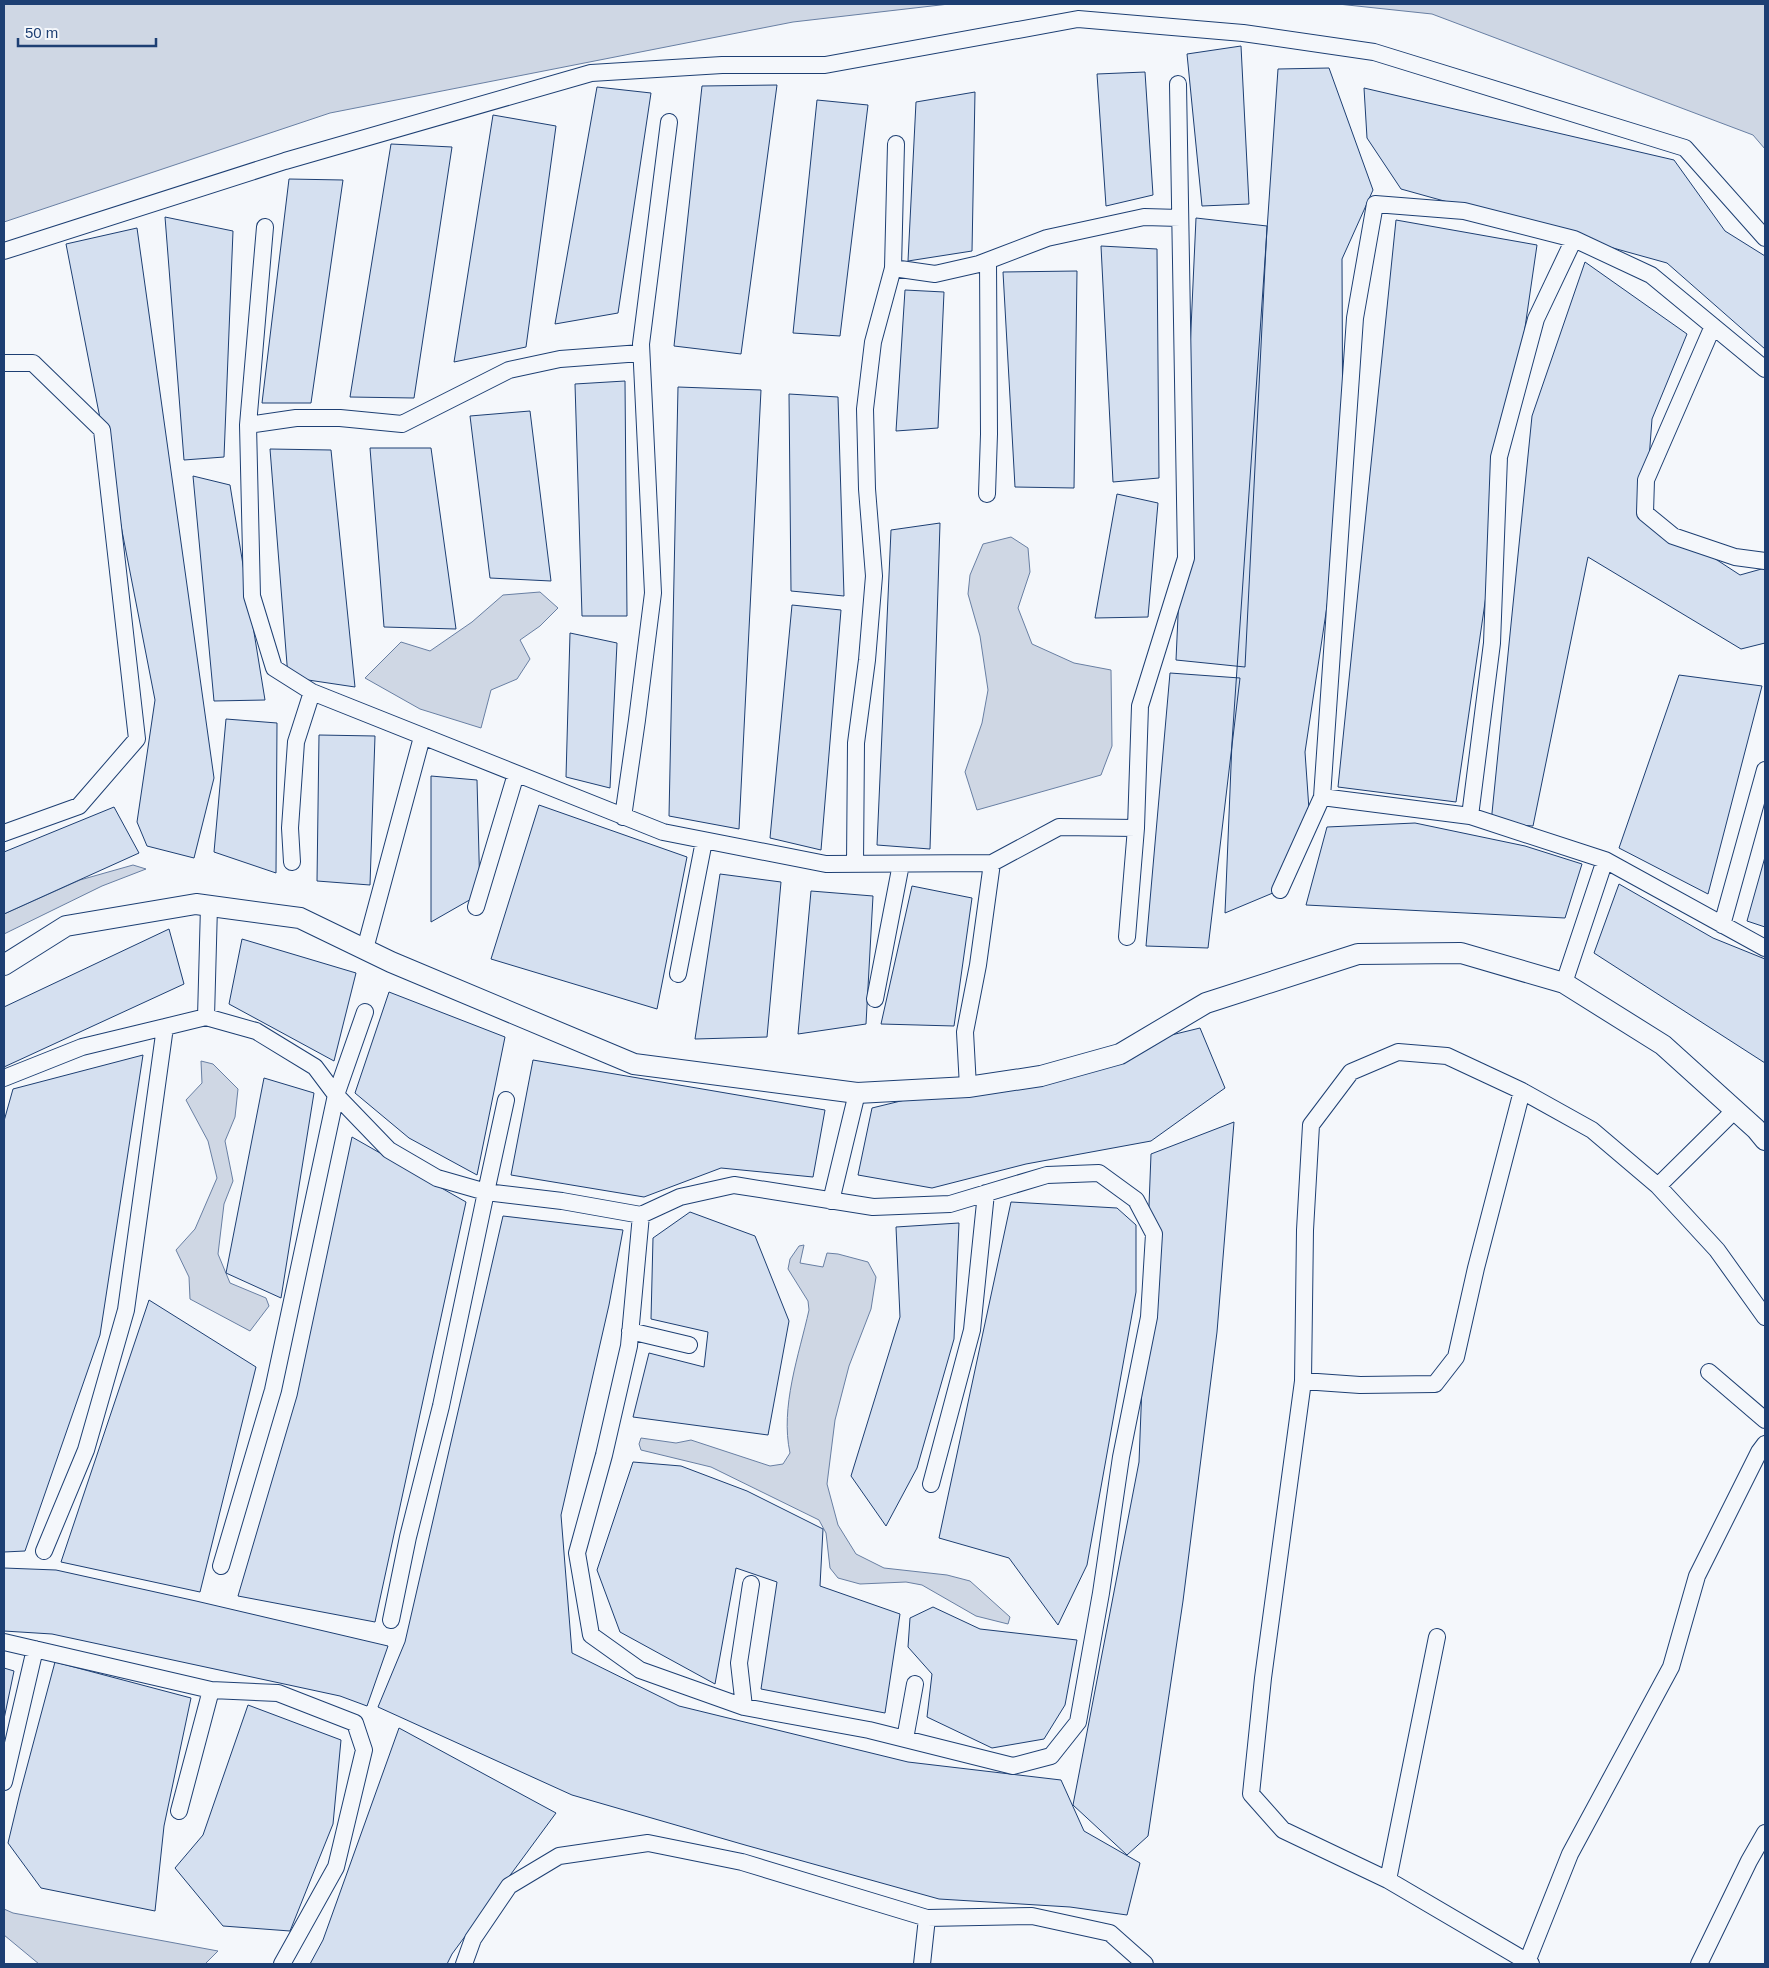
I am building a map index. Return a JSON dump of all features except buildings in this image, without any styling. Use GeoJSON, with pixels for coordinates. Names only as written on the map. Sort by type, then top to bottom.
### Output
{"type":"FeatureCollection","features":[{"type":"Feature","properties":{"kind":"street"},"geometry":{"type":"LineString","coordinates":[[4,251],[285,161],[591,73],[722,65],[825,65],[1078,19],[1243,33],[1374,52],[1685,148],[1765,238]]}},
{"type":"Feature","properties":{"kind":"street"},"geometry":{"type":"LineString","coordinates":[[1126,937],[1136,828],[1140,706],[1186,558],[1178,84]]}},
{"type":"Feature","properties":{"kind":"street"},"geometry":{"type":"LineString","coordinates":[[623,817],[653,593],[641,344],[668,122]]}},
{"type":"Feature","properties":{"kind":"street"},"geometry":{"type":"LineString","coordinates":[[855,864],[856,743],[867,660],[874,576],[867,489],[865,409],[873,342],[893,268],[896,144]]}},
{"type":"Feature","properties":{"kind":"street"},"geometry":{"type":"LineString","coordinates":[[1280,890],[1322,797],[1355,318],[1375,204],[1464,211],[1574,239],[1651,275],[1765,369]]}},
{"type":"Feature","properties":{"kind":"street"},"geometry":{"type":"LineString","coordinates":[[893,268],[935,274],[988,261],[1047,238],[1144,217],[1180,218]]}},
{"type":"Feature","properties":{"kind":"street"},"geometry":{"type":"LineString","coordinates":[[266,227],[248,425],[252,596],[274,668],[312,692],[663,832],[826,864],[992,863],[1059,827],[1136,828]]}},
{"type":"Feature","properties":{"kind":"street"},"geometry":{"type":"LineString","coordinates":[[1470,816],[1492,643],[1499,457],[1536,319],[1574,239]]}},
{"type":"Feature","properties":{"kind":"street"},"geometry":{"type":"LineString","coordinates":[[987,494],[989,434],[988,261]]}},
{"type":"Feature","properties":{"kind":"street"},"geometry":{"type":"LineString","coordinates":[[1713,326],[1646,480],[1644,513],[1673,536],[1735,557],[1765,561]]}},
{"type":"Feature","properties":{"kind":"street"},"geometry":{"type":"LineString","coordinates":[[248,425],[296,418],[340,418],[402,424],[509,370],[560,359],[641,353]]}},
{"type":"Feature","properties":{"kind":"street"},"geometry":{"type":"LineString","coordinates":[[4,363],[33,363],[102,430],[137,739],[79,806],[4,833]]}},
{"type":"Feature","properties":{"kind":"street"},"geometry":{"type":"LineString","coordinates":[[292,862],[290,828],[296,742],[312,692]]}},
{"type":"Feature","properties":{"kind":"street"},"geometry":{"type":"LineString","coordinates":[[365,949],[422,736]]}},
{"type":"Feature","properties":{"kind":"street"},"geometry":{"type":"LineString","coordinates":[[1722,924],[1765,770]]}},
{"type":"Feature","properties":{"kind":"street"},"geometry":{"type":"LineString","coordinates":[[476,907],[516,774]]}},
{"type":"Feature","properties":{"kind":"street"},"geometry":{"type":"LineString","coordinates":[[1322,797],[1470,816],[1605,860],[1765,948]]}},
{"type":"Feature","properties":{"kind":"street"},"geometry":{"type":"LineString","coordinates":[[678,974],[704,841]]}},
{"type":"Feature","properties":{"kind":"street"},"geometry":{"type":"LineString","coordinates":[[1564,983],[1605,860]]}},
{"type":"Feature","properties":{"kind":"street"},"geometry":{"type":"LineString","coordinates":[[968,1087],[965,1032],[978,965],[992,863]]}},
{"type":"Feature","properties":{"kind":"street"},"geometry":{"type":"LineString","coordinates":[[875,999],[901,864]]}},
{"type":"Feature","properties":{"kind":"street"},"geometry":{"type":"LineString","coordinates":[[4,965],[66,926],[196,904],[300,918],[391,962],[634,1064],[857,1093],[968,1087],[1041,1076],[1120,1054],[1206,1003],[1358,954],[1461,953],[1564,983],[1663,1045],[1736,1110],[1765,1140]]}},
{"type":"Feature","properties":{"kind":"street"},"geometry":{"type":"LineString","coordinates":[[206,1017],[209,906]]}},
{"type":"Feature","properties":{"kind":"street"},"geometry":{"type":"LineString","coordinates":[[221,1566],[273,1390],[336,1095],[365,1012]]}},
{"type":"Feature","properties":{"kind":"street"},"geometry":{"type":"LineString","coordinates":[[4,1078],[82,1047],[206,1017],[256,1031],[315,1067],[336,1095],[389,1150],[437,1178],[486,1192],[562,1201],[641,1216],[680,1197],[734,1186],[873,1207],[950,1204],[1047,1175],[1099,1173],[1136,1200],[1154,1234],[1149,1317],[1121,1457],[1101,1593],[1078,1722],[1051,1756],[1013,1766],[869,1730],[744,1706],[640,1670],[591,1635],[577,1553],[604,1455],[630,1331],[641,1216]]}},
{"type":"Feature","properties":{"kind":"street"},"geometry":{"type":"LineString","coordinates":[[44,1551],[86,1450],[126,1310],[165,1027]]}},
{"type":"Feature","properties":{"kind":"street"},"geometry":{"type":"LineString","coordinates":[[1765,1317],[1717,1250],[1658,1186],[1592,1130],[1522,1091],[1447,1056],[1398,1052],[1350,1072],[1311,1125],[1305,1230],[1304,1381],[1263,1678],[1251,1794],[1283,1830],[1388,1880],[1529,1963],[1570,1854],[1671,1667],[1697,1576],[1759,1452],[1765,1444]]}},
{"type":"Feature","properties":{"kind":"street"},"geometry":{"type":"LineString","coordinates":[[1304,1381],[1360,1385],[1435,1384],[1456,1357],[1476,1268],[1522,1091]]}},
{"type":"Feature","properties":{"kind":"street"},"geometry":{"type":"LineString","coordinates":[[831,1201],[857,1093]]}},
{"type":"Feature","properties":{"kind":"street"},"geometry":{"type":"LineString","coordinates":[[391,1620],[408,1536],[441,1406],[506,1100]]}},
{"type":"Feature","properties":{"kind":"street"},"geometry":{"type":"LineString","coordinates":[[1658,1186],[1736,1110]]}},
{"type":"Feature","properties":{"kind":"street"},"geometry":{"type":"LineString","coordinates":[[931,1484],[972,1330],[986,1193]]}},
{"type":"Feature","properties":{"kind":"street"},"geometry":{"type":"LineString","coordinates":[[630,1331],[689,1345]]}},
{"type":"Feature","properties":{"kind":"street"},"geometry":{"type":"LineString","coordinates":[[1709,1372],[1765,1420]]}},
{"type":"Feature","properties":{"kind":"street"},"geometry":{"type":"LineString","coordinates":[[744,1706],[739,1663],[751,1584]]}},
{"type":"Feature","properties":{"kind":"street"},"geometry":{"type":"LineString","coordinates":[[1388,1880],[1437,1637]]}},
{"type":"Feature","properties":{"kind":"street"},"geometry":{"type":"LineString","coordinates":[[4,1642],[211,1690],[278,1693],[355,1723],[364,1750],[336,1867],[282,1964]]}},
{"type":"Feature","properties":{"kind":"street"},"geometry":{"type":"LineString","coordinates":[[4,1782],[35,1649]]}},
{"type":"Feature","properties":{"kind":"street"},"geometry":{"type":"LineString","coordinates":[[905,1739],[916,1684]]}},
{"type":"Feature","properties":{"kind":"street"},"geometry":{"type":"LineString","coordinates":[[179,1811],[211,1690]]}},
{"type":"Feature","properties":{"kind":"street"},"geometry":{"type":"LineString","coordinates":[[1699,1964],[1749,1861],[1765,1833]]}},
{"type":"Feature","properties":{"kind":"street"},"geometry":{"type":"LineString","coordinates":[[464,1964],[473,1939],[509,1886],[559,1856],[648,1843],[742,1862],[927,1918],[1032,1916],[1110,1933],[1145,1964]]}},
{"type":"Feature","properties":{"kind":"street"},"geometry":{"type":"LineString","coordinates":[[922,1964],[927,1918]]}},
{"type":"Feature","properties":{"kind":"shaded area"},"geometry":{"type":"Polygon","coordinates":[[[4,4],[949,4],[793,22],[330,113],[4,222],[4,4]]]}},
{"type":"Feature","properties":{"kind":"shaded area"},"geometry":{"type":"Polygon","coordinates":[[[1338,4],[1765,4],[1765,149],[1753,135],[1432,14],[1338,4]]]}},
{"type":"Feature","properties":{"kind":"shaded area"},"geometry":{"type":"Polygon","coordinates":[[[1011,537],[1028,548],[1030,572],[1018,608],[1032,644],[1074,663],[1111,670],[1112,746],[1101,775],[977,810],[965,772],[982,723],[988,690],[980,636],[968,594],[970,575],[983,544],[1011,537]]]}},
{"type":"Feature","properties":{"kind":"shaded area"},"geometry":{"type":"Polygon","coordinates":[[[540,592],[558,608],[540,626],[520,640],[530,659],[517,679],[491,690],[481,728],[420,709],[365,678],[401,642],[430,651],[472,622],[503,595],[540,592]]]}},
{"type":"Feature","properties":{"kind":"shaded area"},"geometry":{"type":"Polygon","coordinates":[[[133,865],[146,869],[102,886],[4,934],[4,914],[80,880],[133,865]]]}},
{"type":"Feature","properties":{"kind":"shaded area"},"geometry":{"type":"Polygon","coordinates":[[[201,1061],[213,1064],[238,1089],[235,1117],[225,1141],[233,1181],[224,1204],[218,1254],[230,1283],[266,1298],[269,1306],[250,1331],[190,1299],[189,1277],[176,1250],[195,1229],[217,1178],[208,1141],[186,1100],[202,1083],[201,1061]]]}},
{"type":"Feature","properties":{"kind":"shaded area"},"geometry":{"type":"Polygon","coordinates":[[[804,1245],[800,1263],[823,1267],[827,1253],[838,1254],[868,1262],[876,1277],[871,1309],[849,1366],[835,1420],[827,1484],[838,1525],[856,1554],[884,1568],[947,1575],[970,1581],[1010,1617],[1008,1624],[976,1616],[922,1585],[906,1582],[860,1584],[838,1578],[830,1568],[826,1533],[819,1520],[711,1467],[641,1450],[639,1444],[641,1438],[676,1443],[691,1440],[770,1466],[783,1464],[790,1453],[787,1418],[789,1399],[809,1310],[808,1301],[788,1269],[790,1259],[799,1246],[804,1245]]]}},
{"type":"Feature","properties":{"kind":"shaded area"},"geometry":{"type":"Polygon","coordinates":[[[4,1909],[13,1913],[218,1951],[205,1964],[39,1964],[4,1935],[4,1909]]]}}]}
